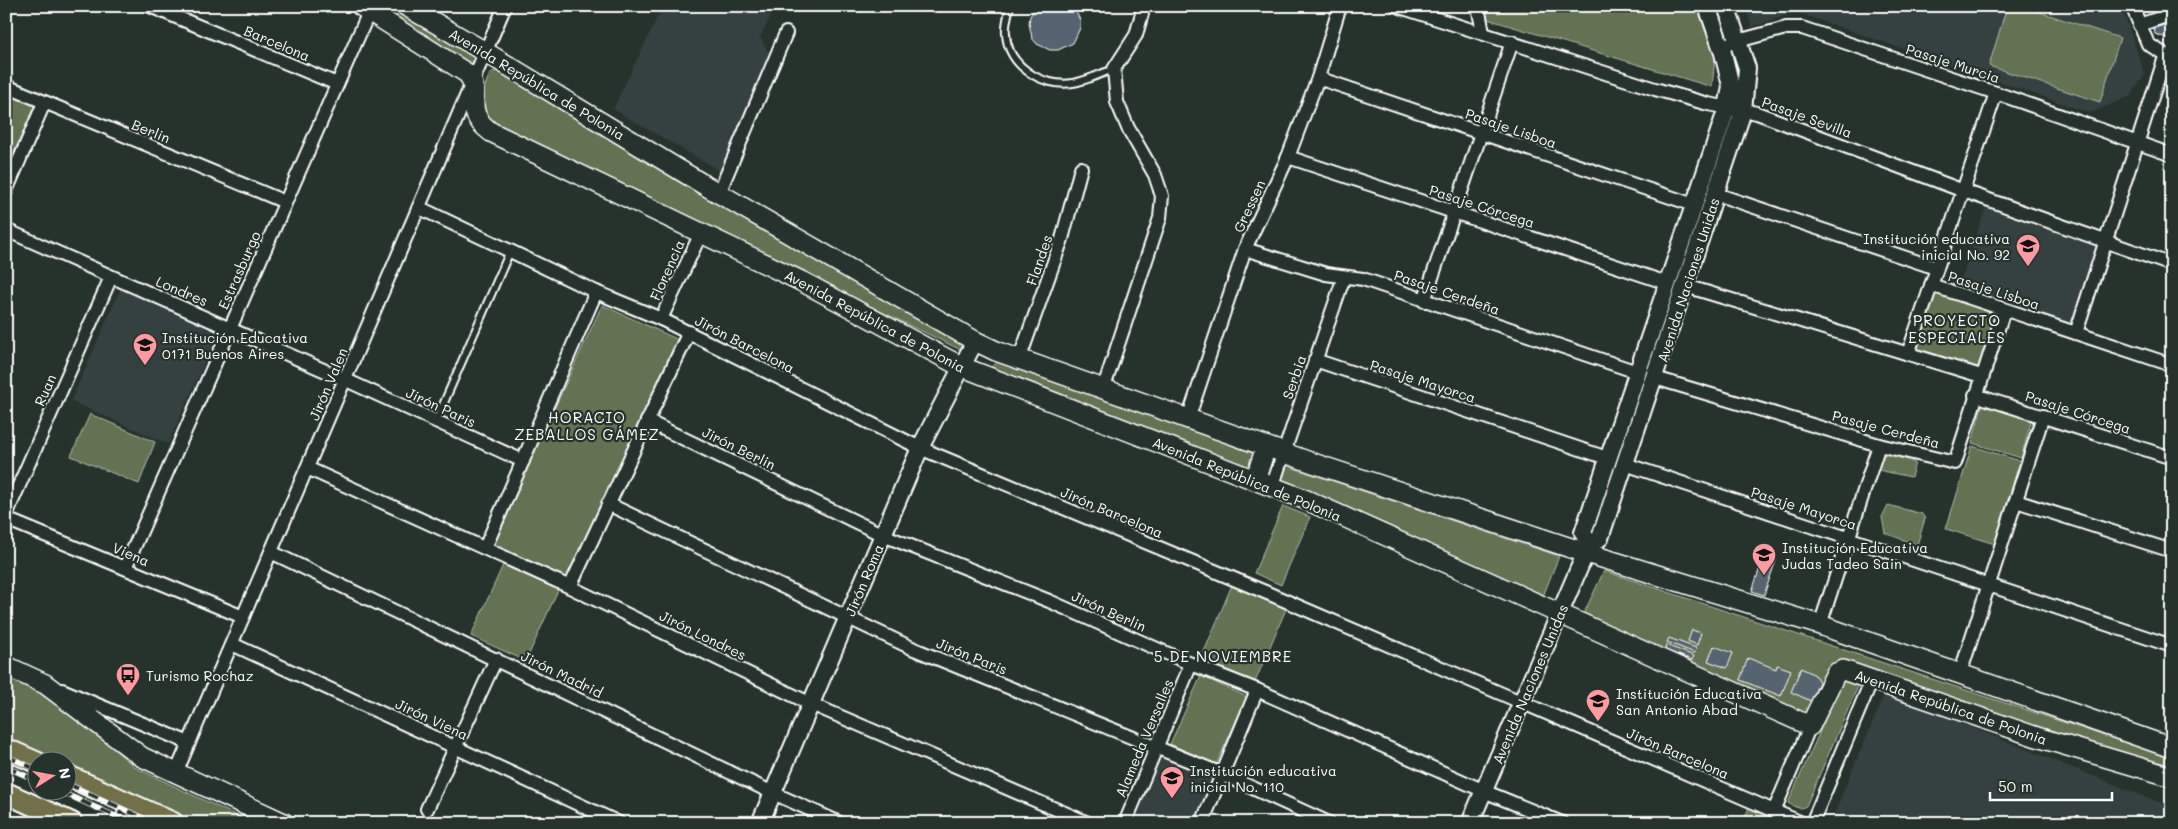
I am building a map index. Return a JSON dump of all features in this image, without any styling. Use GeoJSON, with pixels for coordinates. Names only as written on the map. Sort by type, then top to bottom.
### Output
{"type":"FeatureCollection","features":[{"type":"Feature","properties":{"kind":"main road","name":"Avenida República de Polonia"},"geometry":{"type":"LineString","coordinates":[[406,6],[487,52],[719,193],[975,341],[1019,360],[1275,450],[1820,625],[2172,748]]}},
{"type":"Feature","properties":{"kind":"main road","name":"Avenida República de Polonia"},"geometry":{"type":"LineString","coordinates":[[365,9],[461,68],[472,80],[474,114],[481,125],[491,132],[803,282],[960,366],[1264,483],[1810,726],[1836,673],[1843,670],[2037,737],[2172,777]]}},
{"type":"Feature","properties":{"kind":"main road"},"geometry":{"type":"LineString","coordinates":[[1264,483],[1275,450]]}},
{"type":"Feature","properties":{"kind":"main road"},"geometry":{"type":"LineString","coordinates":[[6,666],[45,684],[142,757],[284,823]]}},
{"type":"Feature","properties":{"kind":"main road"},"geometry":{"type":"LineString","coordinates":[[6,749],[28,759]]}},
{"type":"Feature","properties":{"kind":"main road"},"geometry":{"type":"LineString","coordinates":[[78,780],[173,823]]}},
{"type":"Feature","properties":{"kind":"main road"},"geometry":{"type":"LineString","coordinates":[[6,793],[72,823]]}},
{"type":"Feature","properties":{"kind":"street","name":"Barcelona"},"geometry":{"type":"LineString","coordinates":[[150,6],[337,84]]}},
{"type":"Feature","properties":{"kind":"street","name":"Jirón Valen"},"geometry":{"type":"LineString","coordinates":[[176,773],[420,208],[472,80],[487,52],[505,6]]}},
{"type":"Feature","properties":{"kind":"street"},"geometry":{"type":"LineString","coordinates":[[1103,390],[1160,218],[1162,196],[1155,175],[1128,128],[1117,102],[1114,69],[1136,35],[1144,6]]}},
{"type":"Feature","properties":{"kind":"street","name":"Gressen"},"geometry":{"type":"LineString","coordinates":[[1188,419],[1245,249],[1288,157],[1318,78],[1340,6]]}},
{"type":"Feature","properties":{"kind":"street","name":"Pasaje Sevilla"},"geometry":{"type":"LineString","coordinates":[[1397,6],[1655,89],[1757,113],[1961,190],[2172,265]]}},
{"type":"Feature","properties":{"kind":"street"},"geometry":{"type":"LineString","coordinates":[[1478,6],[1483,33]]}},
{"type":"Feature","properties":{"kind":"street","name":"Avenida Naciones Unidas"},"geometry":{"type":"LineString","coordinates":[[1470,823],[1588,549],[1600,538],[1716,194],[1735,109],[1721,46],[1707,6]]}},
{"type":"Feature","properties":{"kind":"street","name":"Avenida Naciones Unidas"},"geometry":{"type":"LineString","coordinates":[[1588,549],[1583,533],[1666,283],[1694,205],[1735,109],[1747,86],[1747,68],[1726,6]]}},
{"type":"Feature","properties":{"kind":"street"},"geometry":{"type":"LineString","coordinates":[[2076,333],[2137,143],[2168,58],[2148,44],[2132,6]]}},
{"type":"Feature","properties":{"kind":"street","name":"Estrasburgo"},"geometry":{"type":"LineString","coordinates":[[125,568],[337,84],[365,9]]}},
{"type":"Feature","properties":{"kind":"street"},"geometry":{"type":"LineString","coordinates":[[2139,25],[2172,14]]}},
{"type":"Feature","properties":{"kind":"street","name":"Pasaje Murcia"},"geometry":{"type":"LineString","coordinates":[[1721,46],[1786,28],[1802,28],[1996,93],[2172,155]]}},
{"type":"Feature","properties":{"kind":"street"},"geometry":{"type":"LineString","coordinates":[[719,193],[786,33]]}},
{"type":"Feature","properties":{"kind":"street"},"geometry":{"type":"LineString","coordinates":[[1424,301],[1512,42]]}},
{"type":"Feature","properties":{"kind":"street","name":"Pasaje Lisboa"},"geometry":{"type":"LineString","coordinates":[[1318,78],[1694,205]]}},
{"type":"Feature","properties":{"kind":"street","name":"Berlin"},"geometry":{"type":"LineString","coordinates":[[6,86],[285,202]]}},
{"type":"Feature","properties":{"kind":"street"},"geometry":{"type":"LineString","coordinates":[[1936,268],[1961,190],[1996,93]]}},
{"type":"Feature","properties":{"kind":"street"},"geometry":{"type":"LineString","coordinates":[[6,191],[44,103]]}},
{"type":"Feature","properties":{"kind":"street","name":"Pasaje Córcega"},"geometry":{"type":"LineString","coordinates":[[1288,157],[1666,283]]}},
{"type":"Feature","properties":{"kind":"street","name":"Flandes"},"geometry":{"type":"LineString","coordinates":[[1019,360],[1062,238],[1081,168]]}},
{"type":"Feature","properties":{"kind":"street","name":"Pasaje Lisboa"},"geometry":{"type":"LineString","coordinates":[[1716,194],[1936,268],[1931,285],[2172,365]]}},
{"type":"Feature","properties":{"kind":"street","name":"Jirón Barcelona"},"geometry":{"type":"LineString","coordinates":[[420,208],[596,292],[689,332],[920,448],[1523,702],[1802,823]]}},
{"type":"Feature","properties":{"kind":"street","name":"Londres"},"geometry":{"type":"LineString","coordinates":[[6,230],[346,380]]}},
{"type":"Feature","properties":{"kind":"street","name":"Florencia"},"geometry":{"type":"LineString","coordinates":[[661,319],[700,233]]}},
{"type":"Feature","properties":{"kind":"street","name":"Pasaje Cerdeña"},"geometry":{"type":"LineString","coordinates":[[1245,249],[1326,274],[1363,279],[1637,372]]}},
{"type":"Feature","properties":{"kind":"street","name":"Serbia"},"geometry":{"type":"LineString","coordinates":[[1275,450],[1316,360],[1344,276]]}},
{"type":"Feature","properties":{"kind":"street","name":"Ruan"},"geometry":{"type":"LineString","coordinates":[[6,515],[111,277]]}},
{"type":"Feature","properties":{"kind":"street"},"geometry":{"type":"LineString","coordinates":[[1908,354],[1931,285]]}},
{"type":"Feature","properties":{"kind":"street"},"geometry":{"type":"LineString","coordinates":[[1686,286],[1981,376]]}},
{"type":"Feature","properties":{"kind":"street"},"geometry":{"type":"LineString","coordinates":[[485,548],[596,292]]}},
{"type":"Feature","properties":{"kind":"street","name":"Pasaje Cerdeña"},"geometry":{"type":"LineString","coordinates":[[1655,378],[1879,444],[1955,463],[1981,376],[2004,310]]}},
{"type":"Feature","properties":{"kind":"street"},"geometry":{"type":"LineString","coordinates":[[570,587],[689,332]]}},
{"type":"Feature","properties":{"kind":"street","name":"Jirón Roma"},"geometry":{"type":"LineString","coordinates":[[760,823],[920,448],[960,366],[975,341]]}},
{"type":"Feature","properties":{"kind":"street","name":"Pasaje Mayorca"},"geometry":{"type":"LineString","coordinates":[[1316,360],[1607,458]]}},
{"type":"Feature","properties":{"kind":"street","name":"Jirón Paris"},"geometry":{"type":"LineString","coordinates":[[346,380],[523,461]]}},
{"type":"Feature","properties":{"kind":"street","name":"Pasaje Córcega"},"geometry":{"type":"LineString","coordinates":[[1975,395],[2172,458]]}},
{"type":"Feature","properties":{"kind":"street"},"geometry":{"type":"LineString","coordinates":[[1960,674],[2043,416]]}},
{"type":"Feature","properties":{"kind":"street","name":"Jirón Berlin"},"geometry":{"type":"LineString","coordinates":[[647,421],[883,535],[1049,601],[1191,664],[1257,690],[1484,791],[1562,823]]}},
{"type":"Feature","properties":{"kind":"street"},"geometry":{"type":"LineString","coordinates":[[1820,625],[1879,444]]}},
{"type":"Feature","properties":{"kind":"street","name":"Pasaje Mayorca"},"geometry":{"type":"LineString","coordinates":[[1626,464],[1989,587],[2172,646]]}},
{"type":"Feature","properties":{"kind":"street","name":"Jirón Londres"},"geometry":{"type":"LineString","coordinates":[[307,468],[570,587],[811,704],[1088,823]]}},
{"type":"Feature","properties":{"kind":"street"},"geometry":{"type":"LineString","coordinates":[[2016,501],[2172,551]]}},
{"type":"Feature","properties":{"kind":"street","name":"Jirón Paris"},"geometry":{"type":"LineString","coordinates":[[608,504],[923,652],[1222,774],[1329,823]]}},
{"type":"Feature","properties":{"kind":"street","name":"Viena"},"geometry":{"type":"LineString","coordinates":[[6,519],[243,617]]}},
{"type":"Feature","properties":{"kind":"street","name":"Jirón Madrid"},"geometry":{"type":"LineString","coordinates":[[272,552],[773,793],[840,823]]}},
{"type":"Feature","properties":{"kind":"street","name":"Jirón Viena"},"geometry":{"type":"LineString","coordinates":[[232,644],[619,823]]}},
{"type":"Feature","properties":{"kind":"street"},"geometry":{"type":"LineString","coordinates":[[427,810],[496,659]]}},
{"type":"Feature","properties":{"kind":"street","name":"Alameda Versalles"},"geometry":{"type":"LineString","coordinates":[[1125,823],[1191,664]]}},
{"type":"Feature","properties":{"kind":"street"},"geometry":{"type":"LineString","coordinates":[[1812,823],[1872,679]]}},
{"type":"Feature","properties":{"kind":"street"},"geometry":{"type":"LineString","coordinates":[[45,684],[189,743]]}},
{"type":"Feature","properties":{"kind":"street"},"geometry":{"type":"LineString","coordinates":[[1202,823],[1257,690]]}},
{"type":"Feature","properties":{"kind":"street"},"geometry":{"type":"LineString","coordinates":[[1774,811],[1810,726]]}},
{"type":"Feature","properties":{"kind":"street"},"geometry":{"type":"LineString","coordinates":[[122,823],[131,804]]}},
{"type":"Feature","properties":{"kind":"lane"},"geometry":{"type":"LineString","coordinates":[[1010,6],[1006,34],[1012,57],[1021,67],[1053,84],[1073,83],[1114,69]]}},
{"type":"Feature","properties":{"kind":"lane"},"geometry":{"type":"LineString","coordinates":[[436,421],[510,251]]}},
{"type":"Feature","properties":{"kind":"shaded area"},"geometry":{"type":"Polygon","coordinates":[[[663,6],[776,6],[760,37],[772,60],[722,172],[613,109],[663,6]]]}},
{"type":"Feature","properties":{"kind":"shaded area"},"geometry":{"type":"Polygon","coordinates":[[[1745,6],[2121,6],[2145,74],[2131,96],[2090,113],[1796,12],[1752,27],[1745,6]]]}},
{"type":"Feature","properties":{"kind":"shaded area","name":"Institución educativa inicial No. 92"},"geometry":{"type":"Polygon","coordinates":[[[1986,207],[2096,247],[2071,323],[1959,286],[1986,207]]]}},
{"type":"Feature","properties":{"kind":"shaded area","name":"Institución Educativa 0171 Buenos Aires"},"geometry":{"type":"Polygon","coordinates":[[[121,288],[219,330],[168,444],[71,401],[121,288]]]}},
{"type":"Feature","properties":{"kind":"shaded area"},"geometry":{"type":"Polygon","coordinates":[[[1885,693],[2171,807],[2165,823],[1830,823],[1885,693]]]}},
{"type":"Feature","properties":{"kind":"shaded area","name":"Institución educativa inicial No. 110"},"geometry":{"type":"Polygon","coordinates":[[[1157,752],[1217,776],[1198,823],[1128,823],[1157,752]]]}},
{"type":"Feature","properties":{"kind":"green space"},"geometry":{"type":"Polygon","coordinates":[[[368,6],[392,6],[476,57],[470,67],[368,6]]]}},
{"type":"Feature","properties":{"kind":"green space"},"geometry":{"type":"Polygon","coordinates":[[[1482,6],[1701,6],[1716,48],[1712,87],[1484,18],[1482,6]]]}},
{"type":"Feature","properties":{"kind":"green space"},"geometry":{"type":"Polygon","coordinates":[[[2007,6],[2021,6],[2120,38],[2100,102],[1989,66],[2007,6]]]}},
{"type":"Feature","properties":{"kind":"green space"},"geometry":{"type":"Polygon","coordinates":[[[500,72],[962,343],[967,349],[959,349],[485,122],[480,99],[490,73],[500,72]]]}},
{"type":"Feature","properties":{"kind":"green space"},"geometry":{"type":"Polygon","coordinates":[[[6,89],[36,102],[6,171],[6,89]]]}},
{"type":"Feature","properties":{"kind":"green space"},"geometry":{"type":"Polygon","coordinates":[[[1932,288],[2000,312],[1980,373],[1911,351],[1932,288]]]}},
{"type":"Feature","properties":{"kind":"green space"},"geometry":{"type":"Polygon","coordinates":[[[602,305],[681,341],[570,583],[494,551],[493,542],[602,305]]]}},
{"type":"Feature","properties":{"kind":"green space"},"geometry":{"type":"Polygon","coordinates":[[[999,361],[1296,469],[1559,556],[1542,599],[1121,420],[990,368],[999,361]]]}},
{"type":"Feature","properties":{"kind":"green space"},"geometry":{"type":"Polygon","coordinates":[[[1983,402],[2032,418],[2021,458],[1972,443],[1983,402]]]}},
{"type":"Feature","properties":{"kind":"green space"},"geometry":{"type":"Polygon","coordinates":[[[90,414],[155,442],[139,484],[71,456],[90,414]]]}},
{"type":"Feature","properties":{"kind":"green space"},"geometry":{"type":"Polygon","coordinates":[[[1972,446],[2020,461],[1995,544],[1946,529],[1972,446]]]}},
{"type":"Feature","properties":{"kind":"green space"},"geometry":{"type":"Polygon","coordinates":[[[1888,451],[1915,463],[1911,477],[1878,470],[1888,451]]]}},
{"type":"Feature","properties":{"kind":"green space"},"geometry":{"type":"Polygon","coordinates":[[[1888,505],[1922,514],[1925,519],[1917,545],[1885,533],[1882,517],[1888,505]]]}},
{"type":"Feature","properties":{"kind":"green space"},"geometry":{"type":"Polygon","coordinates":[[[1283,506],[1310,517],[1281,585],[1254,573],[1283,506]]]}},
{"type":"Feature","properties":{"kind":"green space"},"geometry":{"type":"Polygon","coordinates":[[[503,565],[558,590],[526,661],[471,636],[503,565]]]}},
{"type":"Feature","properties":{"kind":"green space"},"geometry":{"type":"Polygon","coordinates":[[[1604,571],[2172,758],[2172,772],[1835,665],[1812,710],[1802,714],[1582,617],[1604,571]]]}},
{"type":"Feature","properties":{"kind":"green space"},"geometry":{"type":"Polygon","coordinates":[[[1232,585],[1286,609],[1255,682],[1201,659],[1232,585]]]}},
{"type":"Feature","properties":{"kind":"green space"},"geometry":{"type":"Polygon","coordinates":[[[6,674],[50,694],[136,768],[252,823],[179,823],[78,778],[78,752],[28,752],[28,755],[6,746],[6,674]]]}},
{"type":"Feature","properties":{"kind":"green space"},"geometry":{"type":"Polygon","coordinates":[[[1201,676],[1247,697],[1216,765],[1170,744],[1201,676]]]}},
{"type":"Feature","properties":{"kind":"green space"},"geometry":{"type":"Polygon","coordinates":[[[1846,679],[1859,684],[1806,806],[1801,808],[1795,807],[1788,803],[1842,682],[1846,679]]]}},
{"type":"Feature","properties":{"kind":"green space"},"geometry":{"type":"Polygon","coordinates":[[[1749,807],[1787,823],[1743,823],[1749,807]]]}},
{"type":"Feature","properties":{"kind":"building"},"geometry":{"type":"Polygon","coordinates":[[[1037,6],[1073,6],[1080,20],[1080,28],[1073,43],[1058,50],[1050,50],[1037,44],[1032,38],[1029,23],[1030,16],[1037,6]]]}},
{"type":"Feature","properties":{"kind":"building"},"geometry":{"type":"Polygon","coordinates":[[[2172,23],[2172,40],[2155,34],[2154,28],[2172,23]]]}},
{"type":"Feature","properties":{"kind":"building","name":"Institución Educativa Judas Tadeo Sain"},"geometry":{"type":"Polygon","coordinates":[[[1764,556],[1776,560],[1764,595],[1752,591],[1764,556]]]}},
{"type":"Feature","properties":{"kind":"building"},"geometry":{"type":"Polygon","coordinates":[[[1692,630],[1701,633],[1697,645],[1688,641],[1692,630]]]}},
{"type":"Feature","properties":{"kind":"building"},"geometry":{"type":"Polygon","coordinates":[[[1669,638],[1696,648],[1695,653],[1667,642],[1669,638]]]}},
{"type":"Feature","properties":{"kind":"building"},"geometry":{"type":"Polygon","coordinates":[[[1666,645],[1694,656],[1692,660],[1665,650],[1666,645]]]}},
{"type":"Feature","properties":{"kind":"building"},"geometry":{"type":"Polygon","coordinates":[[[1714,646],[1733,653],[1727,668],[1708,661],[1714,646]]]}},
{"type":"Feature","properties":{"kind":"building"},"geometry":{"type":"Polygon","coordinates":[[[1748,658],[1776,669],[1777,665],[1791,670],[1781,696],[1740,680],[1748,658]]]}},
{"type":"Feature","properties":{"kind":"building"},"geometry":{"type":"Polygon","coordinates":[[[1801,668],[1815,675],[1819,682],[1811,701],[1791,692],[1801,668]]]}},
{"type":"Feature","properties":{"kind":"railway"},"geometry":{"type":"LineString","coordinates":[[6,756],[28,766]]}},
{"type":"Feature","properties":{"kind":"railway"},"geometry":{"type":"LineString","coordinates":[[6,767],[28,777]]}},
{"type":"Feature","properties":{"kind":"railway"},"geometry":{"type":"LineString","coordinates":[[78,789],[154,823]]}},
{"type":"Feature","properties":{"kind":"railway"},"geometry":{"type":"LineString","coordinates":[[78,800],[131,823]]}},
{"type":"Feature","properties":{"kind":"place","name":"Institución educativa inicial No. 92"},"geometry":{"type":"Point","coordinates":[2028,267]}},
{"type":"Feature","properties":{"kind":"place","name":"Institución Educativa 0171 Buenos Aires"},"geometry":{"type":"Point","coordinates":[145,366]}},
{"type":"Feature","properties":{"kind":"place","name":"Institución Educativa Judas Tadeo Sain"},"geometry":{"type":"Point","coordinates":[1764,576]}},
{"type":"Feature","properties":{"kind":"place","name":"Turismo Rochaz"},"geometry":{"type":"Point","coordinates":[128,696]}},
{"type":"Feature","properties":{"kind":"place","name":"Institución Educativa San Antonio Abad"},"geometry":{"type":"Point","coordinates":[1598,722]}},
{"type":"Feature","properties":{"kind":"place","name":"Institución educativa inicial No. 110"},"geometry":{"type":"Point","coordinates":[1172,799]}},
{"type":"Feature","properties":{"kind":"district","name":"PROYECTO ESPECIALES"},"geometry":{"type":"Point","coordinates":[1957,328]}},
{"type":"Feature","properties":{"kind":"district","name":"HORACIO ZEBALLOS GÁMEZ"},"geometry":{"type":"Point","coordinates":[587,426]}},
{"type":"Feature","properties":{"kind":"district","name":"5 DE NOVIEMBRE"},"geometry":{"type":"Point","coordinates":[1223,656]}}]}
